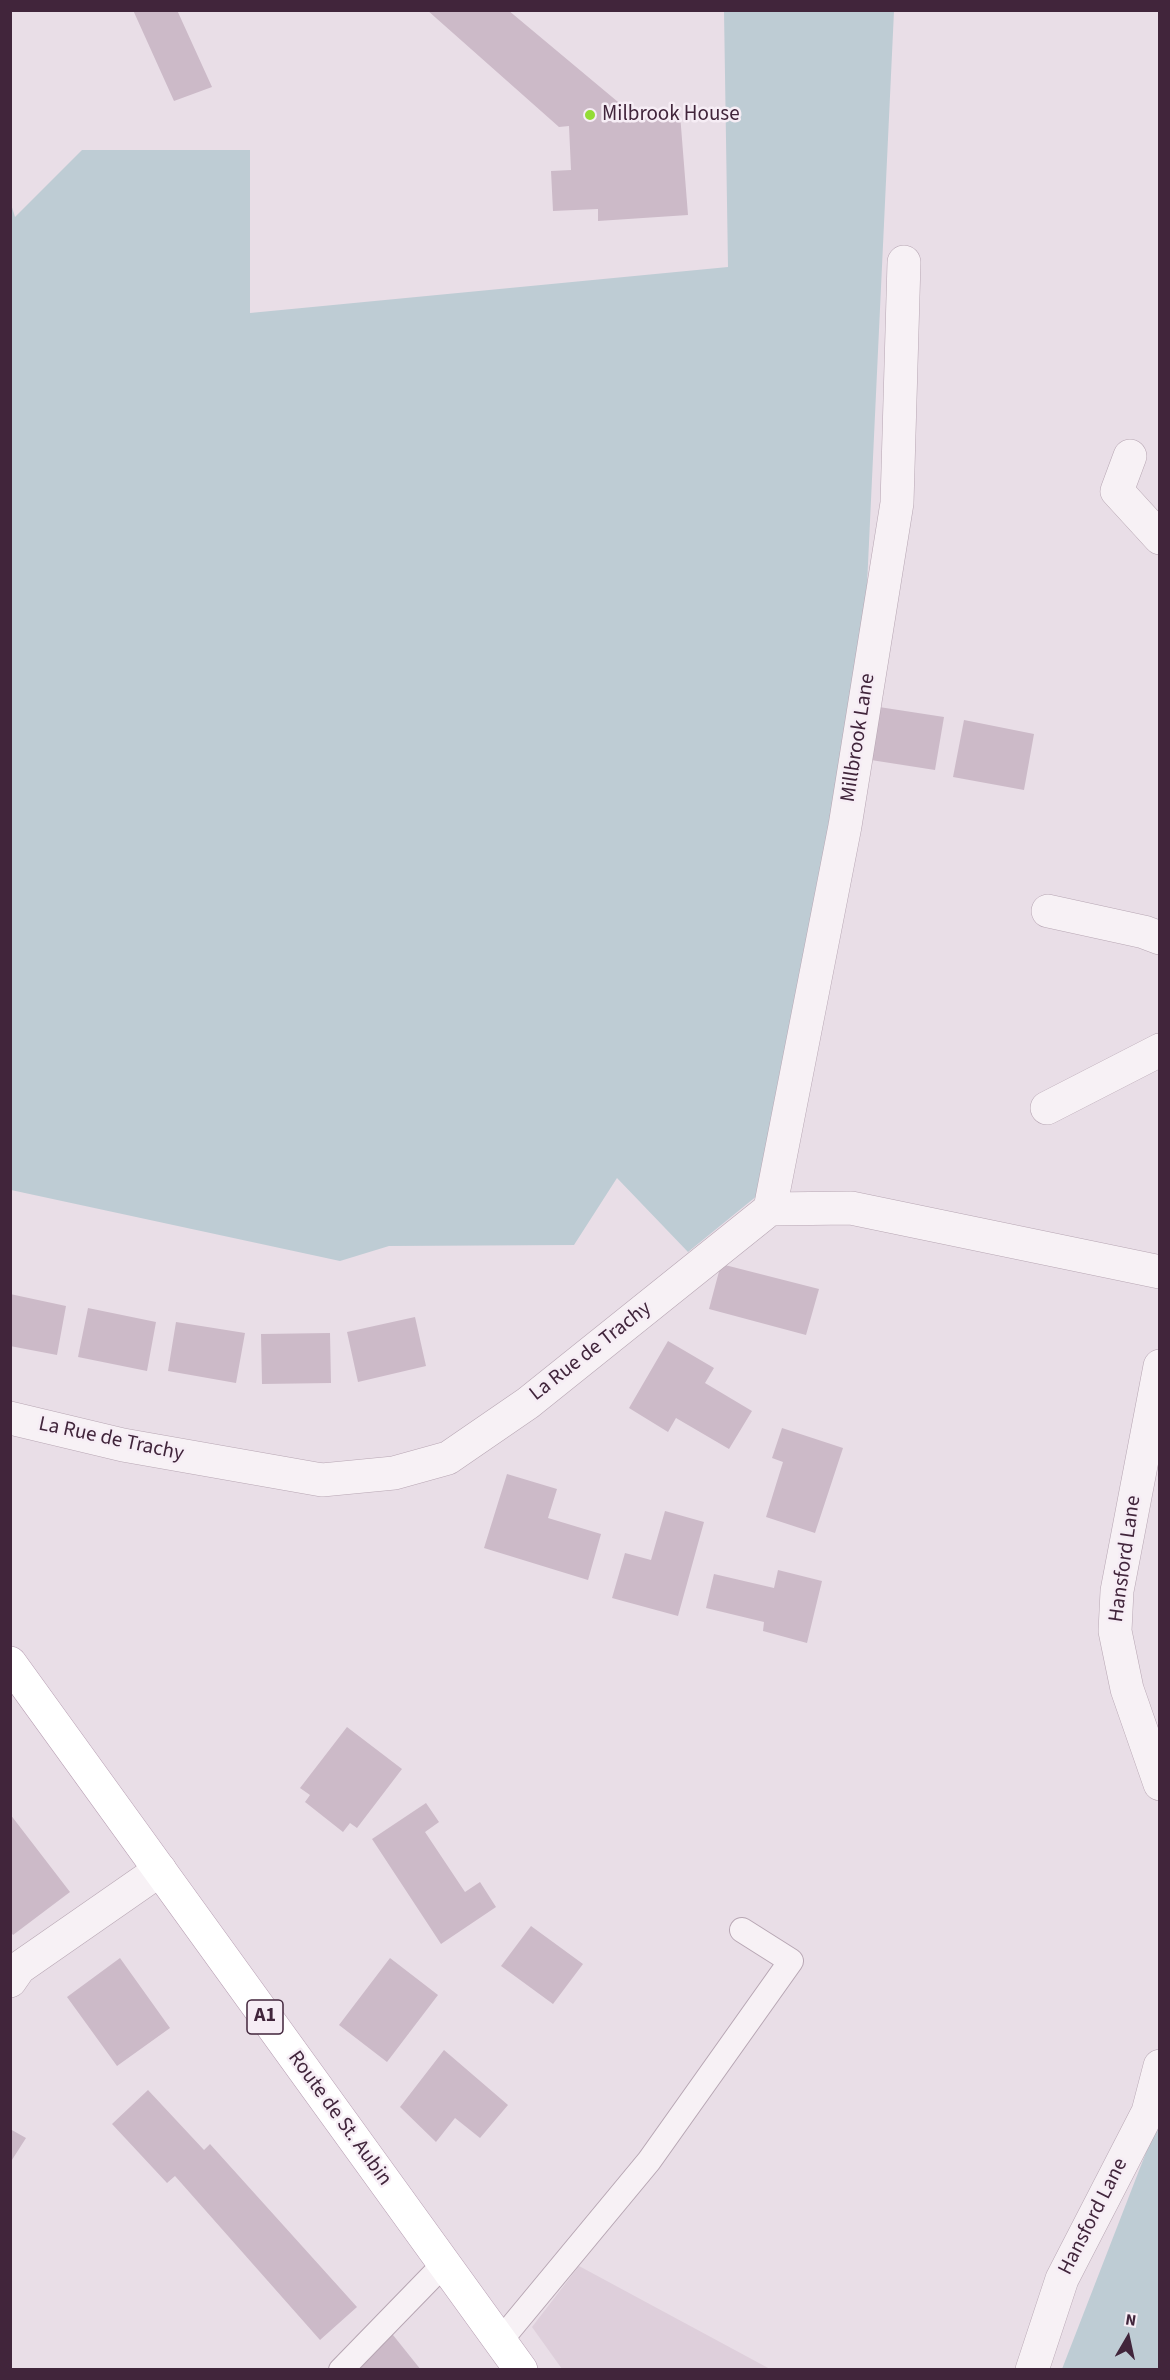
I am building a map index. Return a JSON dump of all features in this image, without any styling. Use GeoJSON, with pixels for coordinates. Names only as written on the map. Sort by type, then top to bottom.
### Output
{"type":"FeatureCollection","features":[{"type":"Feature","properties":{"kind":"main road","name":"Route de St. Aubin"},"geometry":{"type":"LineString","coordinates":[[10,1663],[521,2370]]}},
{"type":"Feature","properties":{"kind":"street","name":"Millbrook Lane"},"geometry":{"type":"LineString","coordinates":[[770,1209],[845,826],[897,503],[904,262]]}},
{"type":"Feature","properties":{"kind":"street"},"geometry":{"type":"LineString","coordinates":[[1130,456],[1117,491],[1160,538]]}},
{"type":"Feature","properties":{"kind":"street"},"geometry":{"type":"LineString","coordinates":[[1048,911],[1144,932],[1160,938]]}},
{"type":"Feature","properties":{"kind":"street"},"geometry":{"type":"LineString","coordinates":[[1047,1108],[1160,1050]]}},
{"type":"Feature","properties":{"kind":"street"},"geometry":{"type":"LineString","coordinates":[[770,1209],[850,1208],[1160,1272]]}},
{"type":"Feature","properties":{"kind":"street","name":"La Rue de Trachy"},"geometry":{"type":"LineString","coordinates":[[10,1418],[123,1445],[322,1480],[394,1473],[448,1458],[551,1384],[770,1209]]}},
{"type":"Feature","properties":{"kind":"street","name":"Hansford Lane"},"geometry":{"type":"LineString","coordinates":[[1160,1366],[1117,1591],[1115,1631],[1128,1689],[1160,1784]]}},
{"type":"Feature","properties":{"kind":"street"},"geometry":{"type":"LineString","coordinates":[[10,1981],[19,1968],[160,1870]]}},
{"type":"Feature","properties":{"kind":"street","name":"Hansford Lane"},"geometry":{"type":"LineString","coordinates":[[1032,2370],[1062,2278],[1148,2112],[1160,2066]]}},
{"type":"Feature","properties":{"kind":"lane"},"geometry":{"type":"LineString","coordinates":[[500,2341],[649,2161],[791,1961],[742,1930]]}},
{"type":"Feature","properties":{"kind":"lane"},"geometry":{"type":"LineString","coordinates":[[341,2370],[445,2263]]}},
{"type":"Feature","properties":{"kind":"shaded area"},"geometry":{"type":"Polygon","coordinates":[[[724,11],[894,11],[863,670],[758,1195],[688,1252],[617,1178],[574,1245],[389,1246],[340,1261],[11,1190],[10,201],[15,217],[82,150],[250,150],[250,313],[728,267],[724,11]]]}},
{"type":"Feature","properties":{"kind":"shaded area"},"geometry":{"type":"Polygon","coordinates":[[[1159,2119],[1159,2369],[1062,2369],[1159,2119]]]}},
{"type":"Feature","properties":{"kind":"shaded area"},"geometry":{"type":"Polygon","coordinates":[[[579,2266],[770,2369],[562,2369],[532,2327],[579,2266]]]}},
{"type":"Feature","properties":{"kind":"building"},"geometry":{"type":"Polygon","coordinates":[[[133,10],[177,10],[212,87],[174,101],[133,10]]]}},
{"type":"Feature","properties":{"kind":"building","name":"Milbrook House"},"geometry":{"type":"Polygon","coordinates":[[[427,10],[508,10],[636,117],[680,114],[688,215],[598,221],[598,209],[553,211],[551,171],[571,170],[569,126],[559,127],[427,10]]]}},
{"type":"Feature","properties":{"kind":"building"},"geometry":{"type":"Polygon","coordinates":[[[879,707],[944,717],[935,770],[871,760],[879,707]]]}},
{"type":"Feature","properties":{"kind":"building"},"geometry":{"type":"Polygon","coordinates":[[[964,720],[1034,734],[1024,790],[953,777],[964,720]]]}},
{"type":"Feature","properties":{"kind":"building"},"geometry":{"type":"Polygon","coordinates":[[[721,1264],[819,1289],[806,1335],[709,1309],[721,1264]]]}},
{"type":"Feature","properties":{"kind":"building"},"geometry":{"type":"Polygon","coordinates":[[[10,1294],[66,1306],[57,1355],[10,1346],[10,1294]]]}},
{"type":"Feature","properties":{"kind":"building"},"geometry":{"type":"Polygon","coordinates":[[[88,1308],[156,1322],[147,1371],[78,1357],[88,1308]]]}},
{"type":"Feature","properties":{"kind":"building"},"geometry":{"type":"Polygon","coordinates":[[[415,1317],[426,1366],[358,1382],[347,1332],[415,1317]]]}},
{"type":"Feature","properties":{"kind":"building"},"geometry":{"type":"Polygon","coordinates":[[[176,1322],[245,1333],[236,1383],[168,1371],[176,1322]]]}},
{"type":"Feature","properties":{"kind":"building"},"geometry":{"type":"Polygon","coordinates":[[[330,1333],[331,1383],[262,1384],[261,1334],[330,1333]]]}},
{"type":"Feature","properties":{"kind":"building"},"geometry":{"type":"Polygon","coordinates":[[[668,1341],[714,1368],[705,1383],[752,1411],[729,1449],[676,1418],[668,1432],[629,1408],[668,1341]]]}},
{"type":"Feature","properties":{"kind":"building"},"geometry":{"type":"Polygon","coordinates":[[[782,1428],[843,1448],[815,1533],[766,1517],[783,1462],[772,1458],[782,1428]]]}},
{"type":"Feature","properties":{"kind":"building"},"geometry":{"type":"Polygon","coordinates":[[[507,1474],[557,1489],[548,1518],[601,1534],[588,1580],[484,1548],[507,1474]]]}},
{"type":"Feature","properties":{"kind":"building"},"geometry":{"type":"Polygon","coordinates":[[[665,1511],[704,1522],[678,1616],[612,1598],[625,1553],[651,1560],[665,1511]]]}},
{"type":"Feature","properties":{"kind":"building"},"geometry":{"type":"Polygon","coordinates":[[[778,1570],[822,1581],[807,1643],[763,1631],[764,1622],[706,1608],[714,1574],[774,1588],[778,1570]]]}},
{"type":"Feature","properties":{"kind":"building"},"geometry":{"type":"Polygon","coordinates":[[[347,1727],[402,1769],[357,1828],[350,1823],[343,1832],[305,1802],[310,1795],[300,1788],[347,1727]]]}},
{"type":"Feature","properties":{"kind":"building"},"geometry":{"type":"Polygon","coordinates":[[[426,1803],[439,1822],[425,1832],[465,1892],[480,1882],[496,1907],[441,1944],[372,1839],[426,1803]]]}},
{"type":"Feature","properties":{"kind":"building"},"geometry":{"type":"Polygon","coordinates":[[[10,1814],[70,1892],[13,1935],[10,1931],[10,1814]]]}},
{"type":"Feature","properties":{"kind":"building"},"geometry":{"type":"Polygon","coordinates":[[[531,1926],[583,1964],[553,2004],[501,1966],[531,1926]]]}},
{"type":"Feature","properties":{"kind":"building"},"geometry":{"type":"Polygon","coordinates":[[[120,1958],[170,2028],[117,2066],[67,1997],[120,1958]]]}},
{"type":"Feature","properties":{"kind":"building"},"geometry":{"type":"Polygon","coordinates":[[[390,1958],[438,1995],[387,2062],[339,2025],[390,1958]]]}},
{"type":"Feature","properties":{"kind":"building"},"geometry":{"type":"Polygon","coordinates":[[[444,2050],[508,2105],[480,2138],[455,2118],[436,2142],[400,2107],[444,2050]]]}},
{"type":"Feature","properties":{"kind":"building"},"geometry":{"type":"Polygon","coordinates":[[[148,2090],[204,2150],[210,2144],[357,2307],[320,2340],[175,2176],[167,2183],[112,2124],[148,2090]]]}},
{"type":"Feature","properties":{"kind":"building"},"geometry":{"type":"Polygon","coordinates":[[[10,2129],[26,2138],[10,2163],[10,2129]]]}},
{"type":"Feature","properties":{"kind":"building"},"geometry":{"type":"Polygon","coordinates":[[[385,2325],[421,2370],[342,2370],[385,2325]]]}},
{"type":"Feature","properties":{"kind":"place","name":"Milbrook House"},"geometry":{"type":"Point","coordinates":[590,115]}}]}
